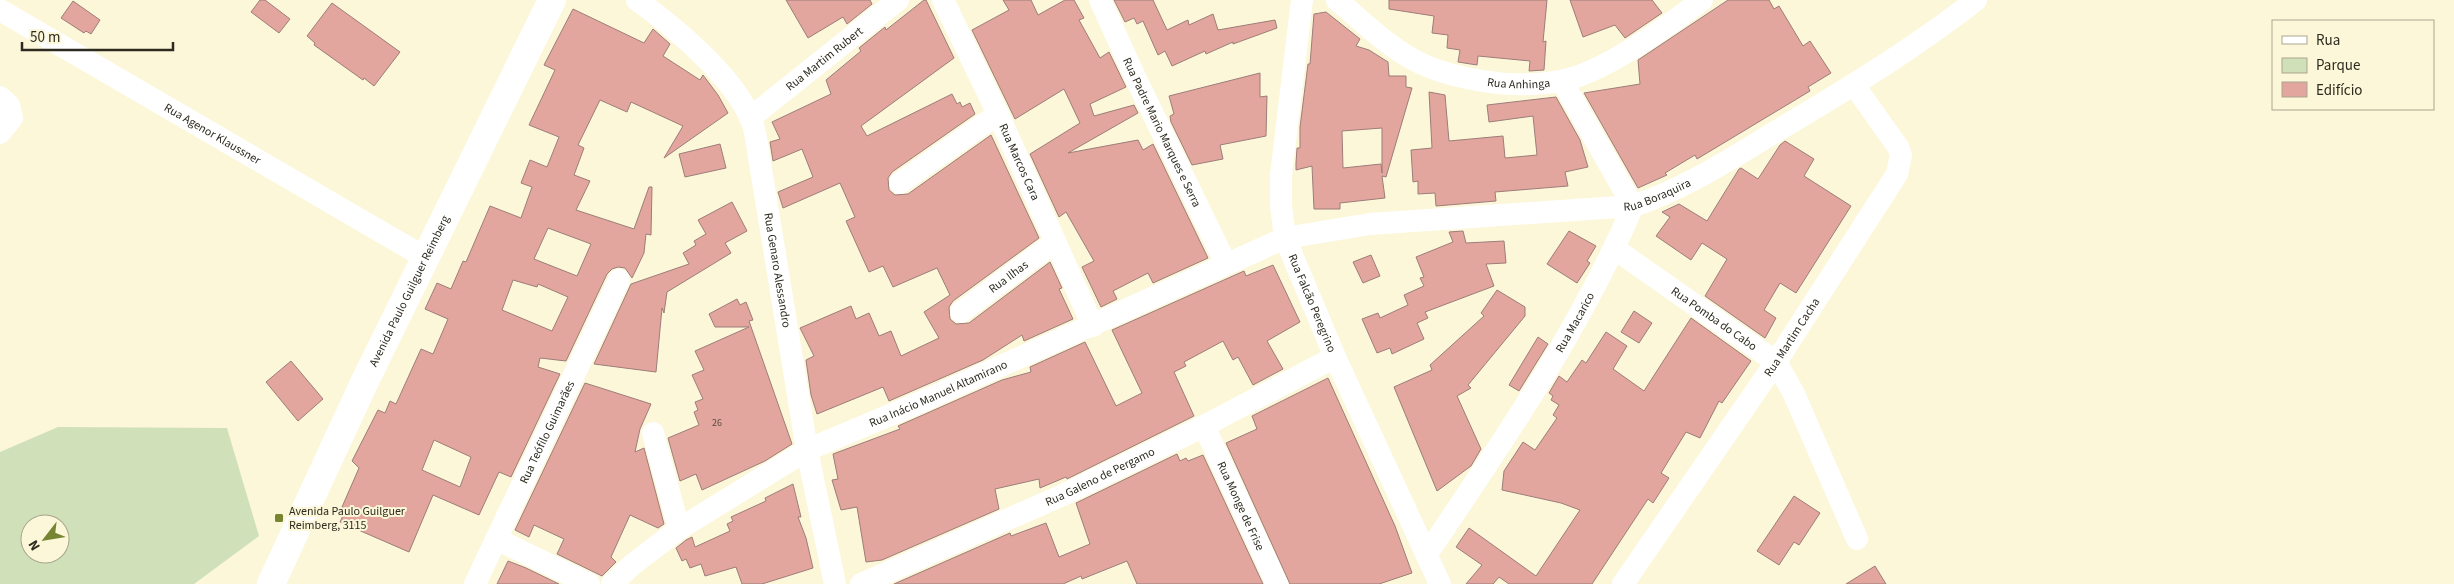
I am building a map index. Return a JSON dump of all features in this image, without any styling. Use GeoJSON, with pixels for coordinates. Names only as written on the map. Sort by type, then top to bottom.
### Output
{"type":"FeatureCollection","features":[{"type":"Feature","properties":{"kind":"main road","name":"Avenida Paulo Guilguer Reimberg"},"geometry":{"type":"LineString","coordinates":[[271,584],[365,381],[552,0]]}},
{"type":"Feature","properties":{"kind":"street","name":"Rua Genaro Alessandro"},"geometry":{"type":"LineString","coordinates":[[637,0],[699,50],[721,76],[750,118],[759,156],[806,450],[835,584]]}},
{"type":"Feature","properties":{"kind":"street","name":"Rua Martim Rubert"},"geometry":{"type":"LineString","coordinates":[[750,118],[898,0]]}},
{"type":"Feature","properties":{"kind":"street","name":"Rua Marcos Cara"},"geometry":{"type":"LineString","coordinates":[[943,0],[998,114],[1093,326]]}},
{"type":"Feature","properties":{"kind":"street","name":"Rua Padre Mario Marques e Serra"},"geometry":{"type":"LineString","coordinates":[[1100,0],[1136,79],[1226,264]]}},
{"type":"Feature","properties":{"kind":"street","name":"Rua Falcão Peregrino"},"geometry":{"type":"LineString","coordinates":[[1302,0],[1293,58],[1281,175],[1281,206],[1286,238],[1335,357],[1440,584]]}},
{"type":"Feature","properties":{"kind":"street","name":"Rua Anhinga"},"geometry":{"type":"LineString","coordinates":[[1337,0],[1411,59],[1446,74],[1491,82],[1522,84],[1562,81],[1621,55],[1674,21],[1702,0]]}},
{"type":"Feature","properties":{"kind":"street","name":"Rua Boraquira"},"geometry":{"type":"LineString","coordinates":[[1286,238],[1370,224],[1633,206],[1682,186],[1854,85],[1923,40],[1976,0]]}},
{"type":"Feature","properties":{"kind":"street","name":"Rua Agenor Klaussner"},"geometry":{"type":"LineString","coordinates":[[0,10],[426,258]]}},
{"type":"Feature","properties":{"kind":"street"},"geometry":{"type":"LineString","coordinates":[[1562,81],[1633,206]]}},
{"type":"Feature","properties":{"kind":"street","name":"Rua Martim Cacha"},"geometry":{"type":"LineString","coordinates":[[1623,584],[1776,362],[1897,174],[1900,165],[1898,147],[1854,85]]}},
{"type":"Feature","properties":{"kind":"street"},"geometry":{"type":"LineString","coordinates":[[0,97],[9,105],[12,118],[0,133]]}},
{"type":"Feature","properties":{"kind":"street"},"geometry":{"type":"LineString","coordinates":[[900,183],[998,114]]}},
{"type":"Feature","properties":{"kind":"street","name":"Rua Macarico"},"geometry":{"type":"LineString","coordinates":[[1427,554],[1555,357],[1615,249],[1633,206]]}},
{"type":"Feature","properties":{"kind":"street","name":"Rua Inácio Manuel Altamirano"},"geometry":{"type":"LineString","coordinates":[[612,584],[632,564],[679,529],[806,450],[921,402],[1286,238]]}},
{"type":"Feature","properties":{"kind":"street","name":"Rua Ilhas"},"geometry":{"type":"LineString","coordinates":[[961,312],[1055,242]]}},
{"type":"Feature","properties":{"kind":"street","name":"Rua Pomba do Cabo"},"geometry":{"type":"LineString","coordinates":[[1615,249],[1776,362],[1794,394],[1857,540]]}},
{"type":"Feature","properties":{"kind":"street","name":"Rua Teófilo Guimarães"},"geometry":{"type":"LineString","coordinates":[[475,584],[620,280]]}},
{"type":"Feature","properties":{"kind":"street","name":"Rua Galeno de Pergamo"},"geometry":{"type":"LineString","coordinates":[[861,584],[1063,495],[1204,426],[1335,357]]}},
{"type":"Feature","properties":{"kind":"street","name":"Rua Monge de Frise"},"geometry":{"type":"LineString","coordinates":[[1204,426],[1278,584]]}},
{"type":"Feature","properties":{"kind":"street"},"geometry":{"type":"LineString","coordinates":[[653,433],[679,529]]}},
{"type":"Feature","properties":{"kind":"street"},"geometry":{"type":"LineString","coordinates":[[496,539],[588,584]]}},
{"type":"Feature","properties":{"kind":"green space"},"geometry":{"type":"Polygon","coordinates":[[[58,427],[227,428],[259,536],[194,584],[0,584],[0,452],[58,427]]]}},
{"type":"Feature","properties":{"kind":"building"},"geometry":{"type":"Polygon","coordinates":[[[260,0],[265,0],[290,19],[279,33],[251,12],[260,0]]]}},
{"type":"Feature","properties":{"kind":"building"},"geometry":{"type":"Polygon","coordinates":[[[786,0],[870,0],[872,4],[847,24],[843,17],[808,38],[786,0]]]}},
{"type":"Feature","properties":{"kind":"building"},"geometry":{"type":"Polygon","coordinates":[[[926,0],[954,58],[861,126],[867,136],[952,94],[957,104],[960,102],[962,107],[970,103],[975,114],[892,172],[888,178],[889,190],[895,195],[908,194],[991,135],[1039,238],[953,301],[949,307],[950,319],[956,324],[969,323],[1050,262],[1062,288],[1059,289],[1073,319],[1024,341],[1022,335],[983,360],[889,401],[883,387],[817,414],[811,395],[806,360],[814,356],[800,328],[851,306],[856,319],[869,313],[879,336],[891,331],[901,356],[939,338],[924,312],[950,295],[937,268],[893,287],[883,266],[869,272],[846,221],[855,217],[840,183],[783,208],[778,192],[813,177],[802,149],[773,161],[770,142],[780,139],[772,122],[831,94],[826,80],[861,51],[859,48],[885,27],[886,30],[926,0]]]}},
{"type":"Feature","properties":{"kind":"building"},"geometry":{"type":"Polygon","coordinates":[[[1003,0],[1031,0],[1038,15],[1065,0],[1074,0],[1084,18],[1079,20],[1100,58],[1109,52],[1126,87],[1090,104],[1094,116],[1134,105],[1138,113],[1068,153],[1138,140],[1143,150],[1153,144],[1208,258],[1153,283],[1148,273],[1113,291],[1117,299],[1101,307],[1082,267],[1094,261],[1066,212],[1059,217],[1030,154],[1080,123],[1064,89],[1015,119],[972,30],[1009,10],[1003,0]]]}},
{"type":"Feature","properties":{"kind":"building"},"geometry":{"type":"Polygon","coordinates":[[[1114,0],[1153,0],[1167,30],[1188,20],[1189,25],[1213,14],[1218,30],[1275,20],[1277,28],[1233,44],[1233,42],[1206,54],[1205,51],[1172,66],[1165,51],[1158,55],[1143,21],[1137,24],[1134,18],[1125,22],[1114,0]]]}},
{"type":"Feature","properties":{"kind":"building"},"geometry":{"type":"Polygon","coordinates":[[[1389,0],[1547,0],[1543,42],[1546,41],[1544,70],[1529,71],[1530,61],[1478,56],[1477,65],[1458,62],[1460,50],[1447,48],[1448,35],[1432,33],[1434,16],[1389,9],[1389,0]]]}},
{"type":"Feature","properties":{"kind":"building"},"geometry":{"type":"Polygon","coordinates":[[[1570,0],[1652,0],[1662,13],[1625,38],[1615,25],[1583,37],[1570,0]]]}},
{"type":"Feature","properties":{"kind":"building"},"geometry":{"type":"Polygon","coordinates":[[[1728,0],[1769,0],[1774,9],[1779,6],[1803,46],[1810,41],[1831,73],[1808,87],[1810,91],[1697,159],[1695,155],[1665,173],[1667,175],[1638,188],[1584,93],[1640,84],[1638,60],[1728,0]]]}},
{"type":"Feature","properties":{"kind":"building"},"geometry":{"type":"Polygon","coordinates":[[[73,1],[100,20],[91,34],[86,31],[84,33],[61,18],[73,1]]]}},
{"type":"Feature","properties":{"kind":"building"},"geometry":{"type":"Polygon","coordinates":[[[332,3],[400,52],[374,86],[314,45],[315,43],[307,36],[332,3]]]}},
{"type":"Feature","properties":{"kind":"building"},"geometry":{"type":"Polygon","coordinates":[[[573,9],[644,43],[653,29],[670,44],[663,56],[700,80],[703,75],[718,95],[728,113],[664,158],[683,126],[631,102],[627,112],[600,100],[578,145],[584,148],[574,175],[590,181],[576,210],[634,229],[649,187],[652,187],[651,235],[646,234],[644,253],[632,278],[625,268],[618,267],[612,269],[607,274],[566,361],[540,358],[538,367],[560,374],[511,477],[499,472],[479,515],[433,495],[409,552],[340,522],[346,509],[342,507],[359,468],[352,461],[378,410],[385,413],[390,401],[396,404],[421,349],[433,354],[448,319],[425,309],[437,283],[451,289],[463,261],[466,262],[490,206],[521,218],[532,187],[521,183],[530,160],[547,167],[559,137],[529,125],[555,70],[544,65],[573,9]],[[548,228],[534,259],[577,276],[591,244],[548,228]],[[513,280],[502,310],[552,331],[568,297],[538,284],[537,287],[513,280]],[[434,440],[422,470],[460,487],[471,457],[434,440]]]}},
{"type":"Feature","properties":{"kind":"building"},"geometry":{"type":"Polygon","coordinates":[[[1326,12],[1360,39],[1356,46],[1369,50],[1388,62],[1389,76],[1406,76],[1406,87],[1412,88],[1386,177],[1382,176],[1385,198],[1340,203],[1340,209],[1314,209],[1312,166],[1296,170],[1308,64],[1310,64],[1314,14],[1326,12]],[[1382,128],[1342,131],[1343,168],[1381,164],[1382,173],[1382,128]]]}},
{"type":"Feature","properties":{"kind":"building"},"geometry":{"type":"Polygon","coordinates":[[[1260,73],[1260,97],[1267,96],[1266,136],[1220,145],[1223,159],[1192,165],[1171,122],[1170,116],[1174,114],[1169,96],[1260,73]]]}},
{"type":"Feature","properties":{"kind":"building"},"geometry":{"type":"Polygon","coordinates":[[[1429,92],[1445,95],[1449,141],[1503,136],[1505,158],[1537,155],[1533,116],[1489,122],[1487,105],[1556,97],[1580,140],[1588,167],[1565,172],[1568,186],[1495,192],[1496,201],[1436,206],[1435,193],[1418,194],[1418,181],[1413,182],[1411,150],[1432,148],[1429,92]]]}},
{"type":"Feature","properties":{"kind":"building"},"geometry":{"type":"Polygon","coordinates":[[[1785,141],[1814,159],[1804,176],[1851,206],[1796,293],[1780,283],[1764,310],[1776,318],[1765,338],[1705,296],[1727,259],[1702,243],[1691,260],[1656,236],[1670,217],[1662,212],[1679,204],[1707,221],[1739,169],[1741,168],[1758,179],[1780,145],[1785,141]]]}},
{"type":"Feature","properties":{"kind":"building"},"geometry":{"type":"Polygon","coordinates":[[[720,144],[726,168],[685,177],[679,154],[720,144]]]}},
{"type":"Feature","properties":{"kind":"building"},"geometry":{"type":"Polygon","coordinates":[[[732,202],[747,231],[725,243],[731,253],[667,292],[664,313],[662,308],[656,372],[594,364],[631,284],[689,264],[683,253],[696,245],[694,241],[706,234],[698,220],[732,202]]]}},
{"type":"Feature","properties":{"kind":"building"},"geometry":{"type":"Polygon","coordinates":[[[1463,231],[1466,243],[1504,241],[1506,263],[1486,264],[1494,286],[1425,312],[1428,318],[1417,323],[1424,339],[1392,354],[1390,348],[1377,353],[1362,319],[1378,313],[1380,318],[1408,305],[1404,295],[1424,286],[1420,278],[1424,277],[1416,257],[1453,242],[1449,232],[1463,231]]]}},
{"type":"Feature","properties":{"kind":"building"},"geometry":{"type":"Polygon","coordinates":[[[1569,231],[1596,246],[1587,261],[1590,263],[1577,283],[1547,264],[1569,231]]]}},
{"type":"Feature","properties":{"kind":"building"},"geometry":{"type":"Polygon","coordinates":[[[1371,255],[1380,276],[1363,283],[1353,262],[1371,255]]]}},
{"type":"Feature","properties":{"kind":"building"},"geometry":{"type":"Polygon","coordinates":[[[1273,265],[1300,322],[1267,341],[1283,369],[1253,385],[1238,357],[1233,360],[1223,341],[1184,362],[1186,366],[1174,372],[1194,416],[1067,479],[1066,477],[1040,488],[1039,479],[995,489],[999,509],[882,560],[866,562],[857,507],[841,510],[832,480],[838,479],[833,454],[900,429],[898,426],[1002,380],[1031,372],[1030,367],[1085,342],[1116,406],[1142,393],[1112,330],[1244,271],[1246,276],[1273,265]]]}},
{"type":"Feature","properties":{"kind":"building"},"geometry":{"type":"Polygon","coordinates":[[[1497,290],[1525,307],[1525,316],[1468,385],[1471,388],[1457,396],[1481,449],[1471,466],[1437,491],[1394,387],[1432,370],[1430,365],[1484,316],[1481,313],[1497,290]]]}},
{"type":"Feature","properties":{"kind":"building"},"geometry":{"type":"Polygon","coordinates":[[[737,299],[740,305],[746,302],[753,320],[749,321],[792,444],[765,461],[702,490],[696,474],[680,481],[668,438],[699,425],[694,412],[698,410],[695,402],[703,399],[692,375],[704,370],[695,351],[749,327],[715,327],[709,314],[737,299]]]}},
{"type":"Feature","properties":{"kind":"building"},"geometry":{"type":"Polygon","coordinates":[[[1634,311],[1652,323],[1639,343],[1621,332],[1634,311]]]}},
{"type":"Feature","properties":{"kind":"building"},"geometry":{"type":"Polygon","coordinates":[[[1691,318],[1751,361],[1722,403],[1719,401],[1700,438],[1686,432],[1661,473],[1669,478],[1653,503],[1648,499],[1592,584],[1509,584],[1499,577],[1493,584],[1466,584],[1482,565],[1456,547],[1469,528],[1536,576],[1580,510],[1561,503],[1502,490],[1504,471],[1523,442],[1535,450],[1557,418],[1553,415],[1559,405],[1551,400],[1553,396],[1549,393],[1559,376],[1567,382],[1582,360],[1586,363],[1606,332],[1627,346],[1613,369],[1644,391],[1691,318]]]}},
{"type":"Feature","properties":{"kind":"building"},"geometry":{"type":"Polygon","coordinates":[[[1538,337],[1548,344],[1519,391],[1509,385],[1538,337]]]}},
{"type":"Feature","properties":{"kind":"building"},"geometry":{"type":"Polygon","coordinates":[[[291,361],[323,399],[298,421],[266,382],[291,361]]]}},
{"type":"Feature","properties":{"kind":"building"},"geometry":{"type":"Polygon","coordinates":[[[1328,378],[1395,526],[1412,573],[1379,584],[1290,584],[1226,443],[1257,429],[1252,416],[1328,378]]]}},
{"type":"Feature","properties":{"kind":"building"},"geometry":{"type":"Polygon","coordinates":[[[585,383],[651,404],[640,429],[635,452],[644,448],[664,524],[658,528],[630,515],[611,557],[616,562],[602,576],[557,554],[564,539],[534,525],[529,537],[515,530],[585,383]]]}},
{"type":"Feature","properties":{"kind":"building"},"geometry":{"type":"Polygon","coordinates":[[[1177,454],[1180,461],[1186,458],[1188,461],[1203,455],[1263,584],[1137,584],[1127,561],[1082,579],[1081,576],[1063,584],[894,584],[1010,533],[1011,536],[1046,523],[1059,557],[1090,544],[1076,503],[1177,454]]]}},
{"type":"Feature","properties":{"kind":"building"},"geometry":{"type":"Polygon","coordinates":[[[793,484],[801,517],[798,517],[806,538],[813,568],[762,584],[742,584],[736,567],[705,576],[701,564],[690,568],[686,559],[682,561],[676,548],[686,540],[692,537],[695,547],[730,531],[727,524],[733,521],[731,517],[766,501],[765,498],[793,484]]]}},
{"type":"Feature","properties":{"kind":"building"},"geometry":{"type":"Polygon","coordinates":[[[1794,496],[1820,513],[1799,545],[1794,542],[1779,565],[1757,551],[1794,496]]]}},
{"type":"Feature","properties":{"kind":"building"},"geometry":{"type":"Polygon","coordinates":[[[508,561],[526,568],[559,584],[497,584],[508,561]]]}},
{"type":"Feature","properties":{"kind":"building"},"geometry":{"type":"Polygon","coordinates":[[[1875,566],[1886,584],[1846,584],[1875,566]]]}},
{"type":"Feature","properties":{"kind":"place","name":"Avenida Paulo Guilguer Reimberg, 3115"},"geometry":{"type":"Point","coordinates":[279,518]}}]}
